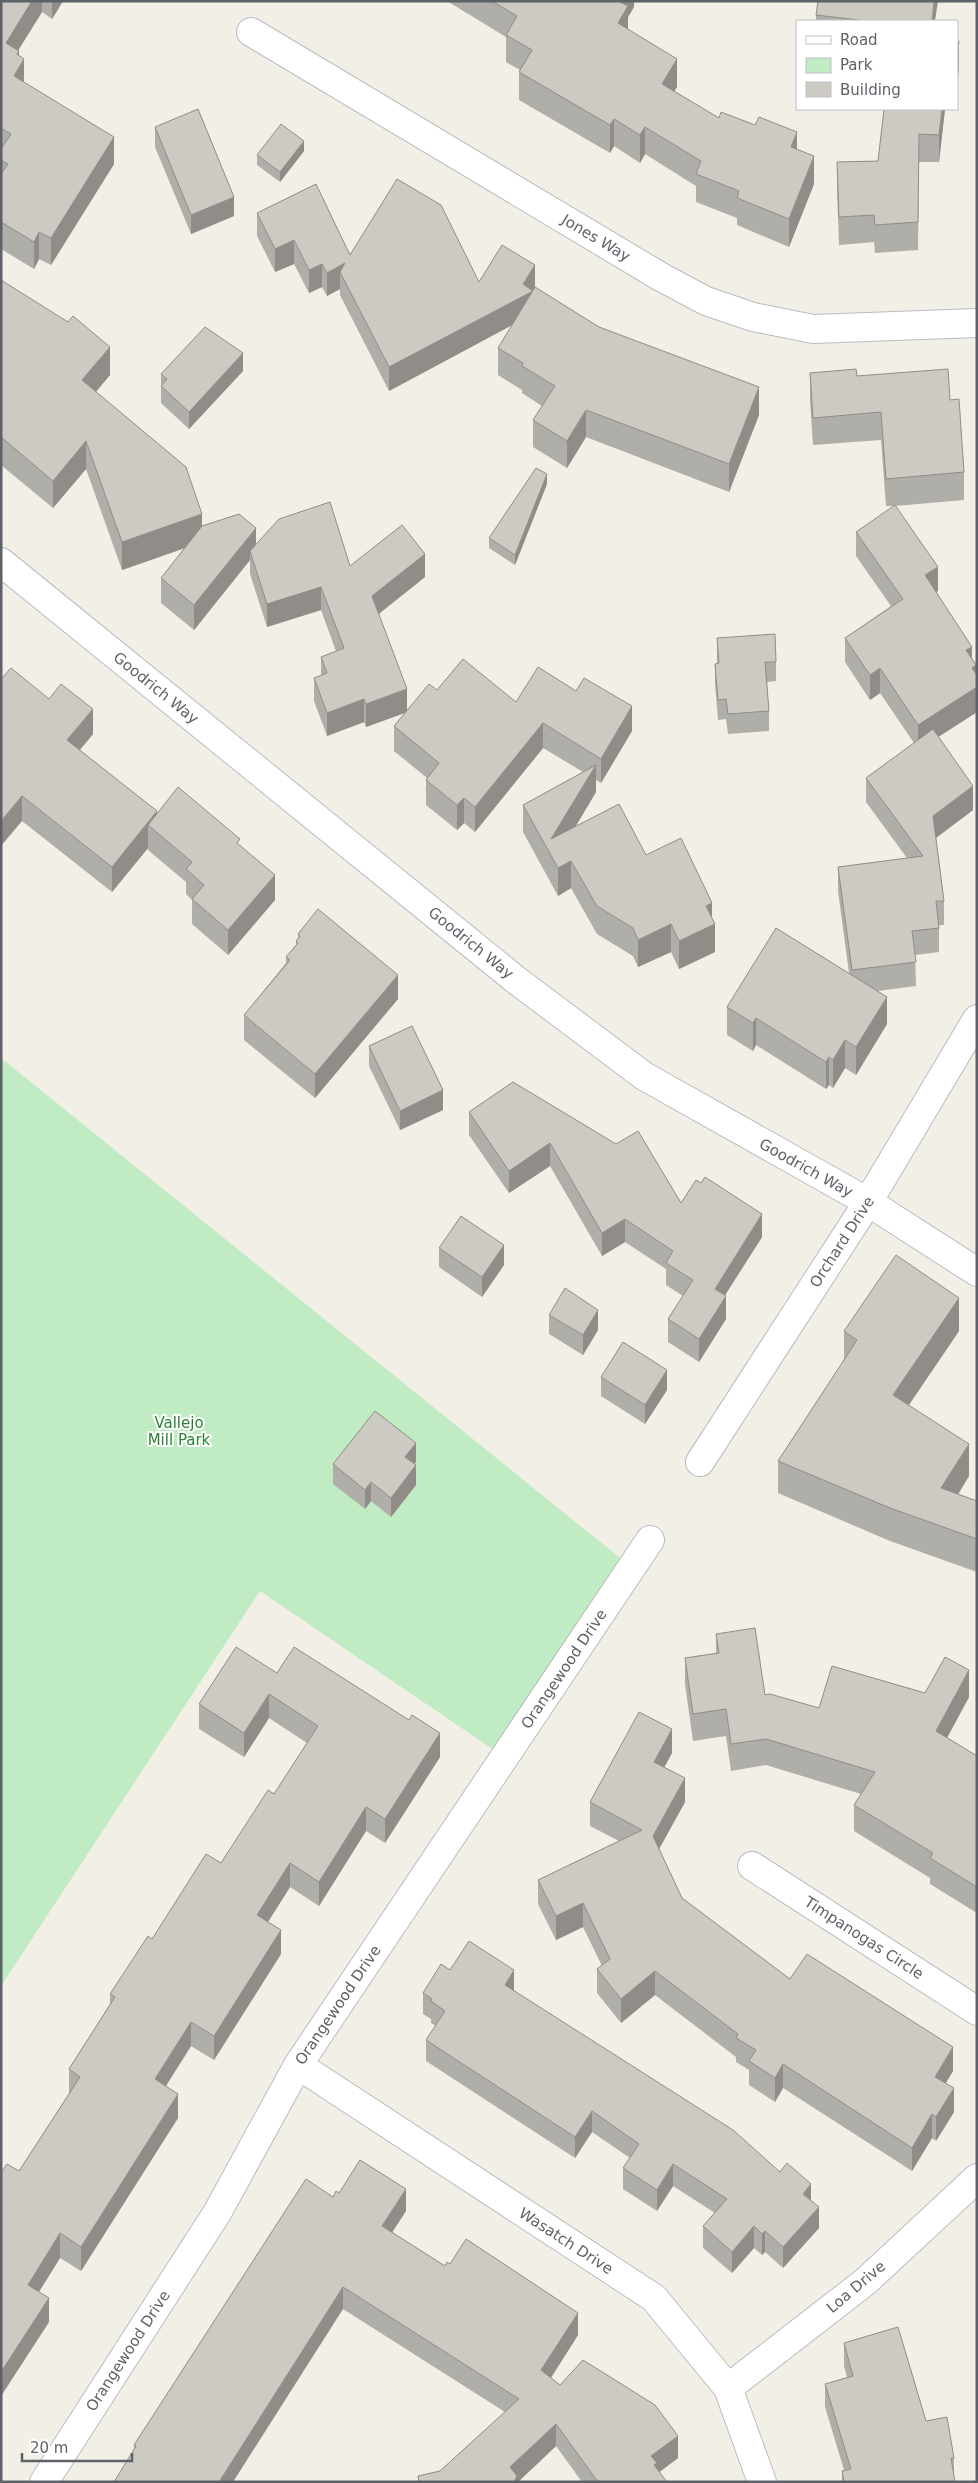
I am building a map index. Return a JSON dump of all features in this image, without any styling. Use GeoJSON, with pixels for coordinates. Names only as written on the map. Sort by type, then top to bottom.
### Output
{"type":"FeatureCollection","features":[{"type":"Feature","properties":{"kind":"street","name":"Jones Way"},"geometry":{"type":"LineString","coordinates":[[251,32],[661,277],[706,301],[753,317],[814,329],[977,323]]}},
{"type":"Feature","properties":{"kind":"street","name":"Goodrich Way"},"geometry":{"type":"LineString","coordinates":[[1,562],[516,980],[644,1076],[868,1202],[977,1272]]}},
{"type":"Feature","properties":{"kind":"street","name":"Orchard Drive"},"geometry":{"type":"LineString","coordinates":[[700,1462],[868,1202],[977,1019]]}},
{"type":"Feature","properties":{"kind":"street","name":"Orangewood Drive"},"geometry":{"type":"LineString","coordinates":[[44,2482],[217,2213],[298,2065],[650,1540]]}},
{"type":"Feature","properties":{"kind":"street","name":"Timpanogas Circle"},"geometry":{"type":"LineString","coordinates":[[752,1866],[977,2010]]}},
{"type":"Feature","properties":{"kind":"street","name":"Wasatch Drive"},"geometry":{"type":"LineString","coordinates":[[298,2065],[654,2298],[728,2388],[762,2482]]}},
{"type":"Feature","properties":{"kind":"street","name":"Loa Drive"},"geometry":{"type":"LineString","coordinates":[[728,2388],[865,2282],[970,2187],[977,2178]]}},
{"type":"Feature","properties":{"kind":"green space","name":"Vallejo Mill Park"},"geometry":{"type":"Polygon","coordinates":[[[1,1058],[625,1562],[494,1750],[260,1591],[1,1986],[1,1058]]]}},
{"type":"Feature","properties":{"kind":"building"},"geometry":{"type":"Polygon","coordinates":[[[1,1],[32,1],[6,43],[19,51],[17,54],[24,59],[14,76],[114,137],[51,238],[39,232],[34,242],[1,222],[1,174],[8,164],[1,160],[1,149],[11,134],[1,128],[1,1]]]}},
{"type":"Feature","properties":{"kind":"building"},"geometry":{"type":"Polygon","coordinates":[[[492,1],[621,1],[628,6],[618,23],[677,59],[662,84],[719,118],[721,112],[755,125],[759,117],[797,132],[791,147],[814,156],[789,219],[737,198],[739,191],[696,174],[701,161],[645,127],[640,135],[614,119],[610,125],[519,72],[532,50],[506,35],[517,16],[492,1]]]}},
{"type":"Feature","properties":{"kind":"building"},"geometry":{"type":"Polygon","coordinates":[[[818,1],[934,1],[932,20],[858,20],[816,15],[818,1]]]}},
{"type":"Feature","properties":{"kind":"building"},"geometry":{"type":"Polygon","coordinates":[[[198,109],[234,197],[191,215],[155,127],[198,109]]]}},
{"type":"Feature","properties":{"kind":"building"},"geometry":{"type":"Polygon","coordinates":[[[884,110],[942,110],[939,135],[919,134],[918,222],[875,225],[874,215],[839,217],[837,162],[878,161],[884,110]]]}},
{"type":"Feature","properties":{"kind":"building"},"geometry":{"type":"Polygon","coordinates":[[[281,124],[304,141],[280,172],[257,155],[281,124]]]}},
{"type":"Feature","properties":{"kind":"building"},"geometry":{"type":"Polygon","coordinates":[[[397,179],[441,205],[479,282],[502,245],[535,265],[523,284],[533,291],[389,367],[340,272],[345,263],[327,273],[322,264],[309,270],[294,240],[275,249],[257,213],[316,184],[350,255],[397,179]]]}},
{"type":"Feature","properties":{"kind":"building"},"geometry":{"type":"Polygon","coordinates":[[[1,280],[68,322],[73,316],[110,347],[82,380],[186,467],[202,514],[122,542],[86,441],[53,481],[1,437],[1,280]]]}},
{"type":"Feature","properties":{"kind":"building"},"geometry":{"type":"Polygon","coordinates":[[[535,287],[599,327],[759,387],[729,464],[586,410],[567,441],[533,420],[555,386],[522,366],[523,363],[498,348],[535,287]]]}},
{"type":"Feature","properties":{"kind":"building"},"geometry":{"type":"Polygon","coordinates":[[[205,327],[243,353],[189,412],[161,386],[167,379],[161,374],[205,327]]]}},
{"type":"Feature","properties":{"kind":"building"},"geometry":{"type":"Polygon","coordinates":[[[856,369],[857,376],[948,369],[950,400],[959,399],[964,472],[886,479],[881,412],[813,418],[810,373],[856,369]]]}},
{"type":"Feature","properties":{"kind":"building"},"geometry":{"type":"Polygon","coordinates":[[[536,468],[547,474],[515,555],[489,538],[536,468]]]}},
{"type":"Feature","properties":{"kind":"building"},"geometry":{"type":"Polygon","coordinates":[[[330,502],[350,566],[402,525],[425,554],[372,596],[407,689],[366,704],[364,699],[327,713],[314,678],[327,673],[321,657],[344,648],[321,587],[267,604],[250,551],[279,519],[330,502]]]}},
{"type":"Feature","properties":{"kind":"building"},"geometry":{"type":"Polygon","coordinates":[[[895,505],[938,567],[925,575],[972,647],[966,650],[976,665],[972,668],[977,675],[977,687],[918,725],[880,668],[870,675],[845,638],[903,599],[856,532],[895,505]]]}},
{"type":"Feature","properties":{"kind":"building"},"geometry":{"type":"Polygon","coordinates":[[[239,514],[256,528],[194,605],[161,578],[202,526],[239,514]]]}},
{"type":"Feature","properties":{"kind":"building"},"geometry":{"type":"Polygon","coordinates":[[[775,634],[776,662],[765,662],[769,711],[728,714],[726,699],[718,700],[715,664],[719,663],[717,638],[775,634]]]}},
{"type":"Feature","properties":{"kind":"building"},"geometry":{"type":"Polygon","coordinates":[[[463,659],[516,702],[538,667],[576,691],[584,678],[632,706],[601,759],[543,723],[475,807],[464,798],[457,805],[426,780],[439,763],[394,726],[429,684],[437,690],[463,659]]]}},
{"type":"Feature","properties":{"kind":"building"},"geometry":{"type":"Polygon","coordinates":[[[11,668],[49,699],[61,684],[93,709],[67,740],[157,811],[112,867],[22,796],[1,821],[1,679],[11,668]]]}},
{"type":"Feature","properties":{"kind":"building"},"geometry":{"type":"Polygon","coordinates":[[[933,729],[973,786],[933,816],[944,901],[936,901],[939,928],[912,931],[916,962],[852,970],[838,867],[923,856],[866,778],[933,729]]]}},
{"type":"Feature","properties":{"kind":"building"},"geometry":{"type":"Polygon","coordinates":[[[596,765],[551,839],[619,804],[646,855],[681,838],[712,903],[706,906],[715,924],[679,941],[671,924],[638,940],[633,928],[597,906],[571,861],[558,868],[523,805],[596,765]]]}},
{"type":"Feature","properties":{"kind":"building"},"geometry":{"type":"Polygon","coordinates":[[[178,787],[240,839],[237,843],[275,875],[228,930],[192,899],[204,885],[186,869],[192,862],[148,825],[178,787]]]}},
{"type":"Feature","properties":{"kind":"building"},"geometry":{"type":"Polygon","coordinates":[[[318,909],[398,975],[315,1074],[244,1015],[290,960],[286,957],[298,943],[296,941],[300,936],[298,934],[318,909]]]}},
{"type":"Feature","properties":{"kind":"building"},"geometry":{"type":"Polygon","coordinates":[[[776,928],[887,997],[856,1047],[845,1040],[833,1060],[829,1057],[826,1062],[756,1018],[753,1023],[727,1007],[776,928]]]}},
{"type":"Feature","properties":{"kind":"building"},"geometry":{"type":"Polygon","coordinates":[[[412,1026],[443,1090],[400,1111],[369,1046],[412,1026]]]}},
{"type":"Feature","properties":{"kind":"building"},"geometry":{"type":"Polygon","coordinates":[[[513,1082],[616,1144],[638,1131],[681,1203],[696,1180],[701,1183],[705,1177],[762,1214],[715,1289],[726,1296],[699,1339],[668,1319],[693,1280],[666,1263],[673,1251],[625,1219],[602,1233],[550,1143],[509,1171],[469,1112],[513,1082]]]}},
{"type":"Feature","properties":{"kind":"building"},"geometry":{"type":"Polygon","coordinates":[[[461,1216],[504,1245],[482,1277],[439,1248],[461,1216]]]}},
{"type":"Feature","properties":{"kind":"building"},"geometry":{"type":"Polygon","coordinates":[[[896,1255],[959,1298],[893,1395],[969,1444],[941,1488],[977,1501],[977,1539],[890,1508],[778,1461],[857,1340],[844,1331],[896,1255]]]}},
{"type":"Feature","properties":{"kind":"building"},"geometry":{"type":"Polygon","coordinates":[[[565,1288],[598,1310],[583,1335],[549,1315],[565,1288]]]}},
{"type":"Feature","properties":{"kind":"building"},"geometry":{"type":"Polygon","coordinates":[[[623,1342],[667,1370],[645,1405],[601,1377],[623,1342]]]}},
{"type":"Feature","properties":{"kind":"building"},"geometry":{"type":"Polygon","coordinates":[[[375,1411],[416,1443],[405,1457],[416,1465],[391,1498],[371,1482],[365,1490],[333,1464],[375,1411]]]}},
{"type":"Feature","properties":{"kind":"building"},"geometry":{"type":"Polygon","coordinates":[[[755,1628],[765,1695],[770,1694],[819,1708],[832,1666],[925,1693],[945,1657],[969,1670],[936,1731],[977,1756],[977,1887],[930,1858],[933,1853],[854,1805],[875,1772],[766,1739],[731,1744],[726,1709],[693,1714],[685,1658],[719,1653],[716,1634],[755,1628]]]}},
{"type":"Feature","properties":{"kind":"building"},"geometry":{"type":"Polygon","coordinates":[[[236,1647],[277,1673],[294,1647],[409,1720],[412,1715],[440,1733],[385,1819],[366,1807],[319,1882],[290,1863],[257,1915],[281,1930],[214,2036],[191,2022],[155,2079],[178,2094],[81,2247],[60,2233],[28,2285],[49,2298],[1,2372],[1,2173],[7,2164],[19,2171],[80,2077],[69,2069],[115,1997],[110,1994],[148,1936],[152,1939],[206,1854],[221,1863],[268,1790],[274,1794],[318,1726],[269,1694],[244,1733],[199,1704],[236,1647]]]}},
{"type":"Feature","properties":{"kind":"building"},"geometry":{"type":"Polygon","coordinates":[[[639,1712],[672,1729],[654,1762],[685,1778],[653,1836],[682,1898],[790,1979],[807,1954],[953,2047],[935,2077],[954,2088],[936,2117],[932,2114],[912,2148],[783,2064],[775,2078],[749,2061],[756,2050],[736,2038],[738,2034],[655,1971],[621,1999],[597,1969],[610,1959],[583,1903],[556,1916],[538,1880],[642,1830],[590,1802],[639,1712]]]}},
{"type":"Feature","properties":{"kind":"building"},"geometry":{"type":"Polygon","coordinates":[[[469,1941],[514,1970],[505,1985],[733,2130],[780,2172],[787,2163],[811,2184],[803,2194],[819,2207],[783,2247],[765,2231],[762,2234],[754,2226],[732,2252],[703,2226],[727,2199],[673,2164],[657,2190],[623,2168],[639,2144],[592,2111],[575,2137],[426,2040],[445,2011],[423,1993],[441,1964],[450,1970],[469,1941]]]}},
{"type":"Feature","properties":{"kind":"building"},"geometry":{"type":"Polygon","coordinates":[[[360,2160],[406,2189],[382,2226],[445,2266],[447,2262],[450,2264],[466,2239],[578,2313],[541,2370],[560,2385],[583,2360],[655,2405],[678,2436],[651,2456],[657,2463],[654,2465],[667,2482],[598,2482],[556,2424],[510,2467],[517,2476],[514,2482],[419,2482],[418,2476],[440,2471],[519,2399],[343,2287],[219,2482],[114,2482],[136,2446],[134,2445],[306,2179],[333,2197],[336,2191],[339,2193],[360,2160]]]}},
{"type":"Feature","properties":{"kind":"building"},"geometry":{"type":"Polygon","coordinates":[[[898,2327],[926,2421],[947,2417],[954,2458],[951,2458],[955,2482],[844,2482],[842,2471],[851,2469],[825,2384],[853,2376],[844,2343],[898,2327]]]}}]}
